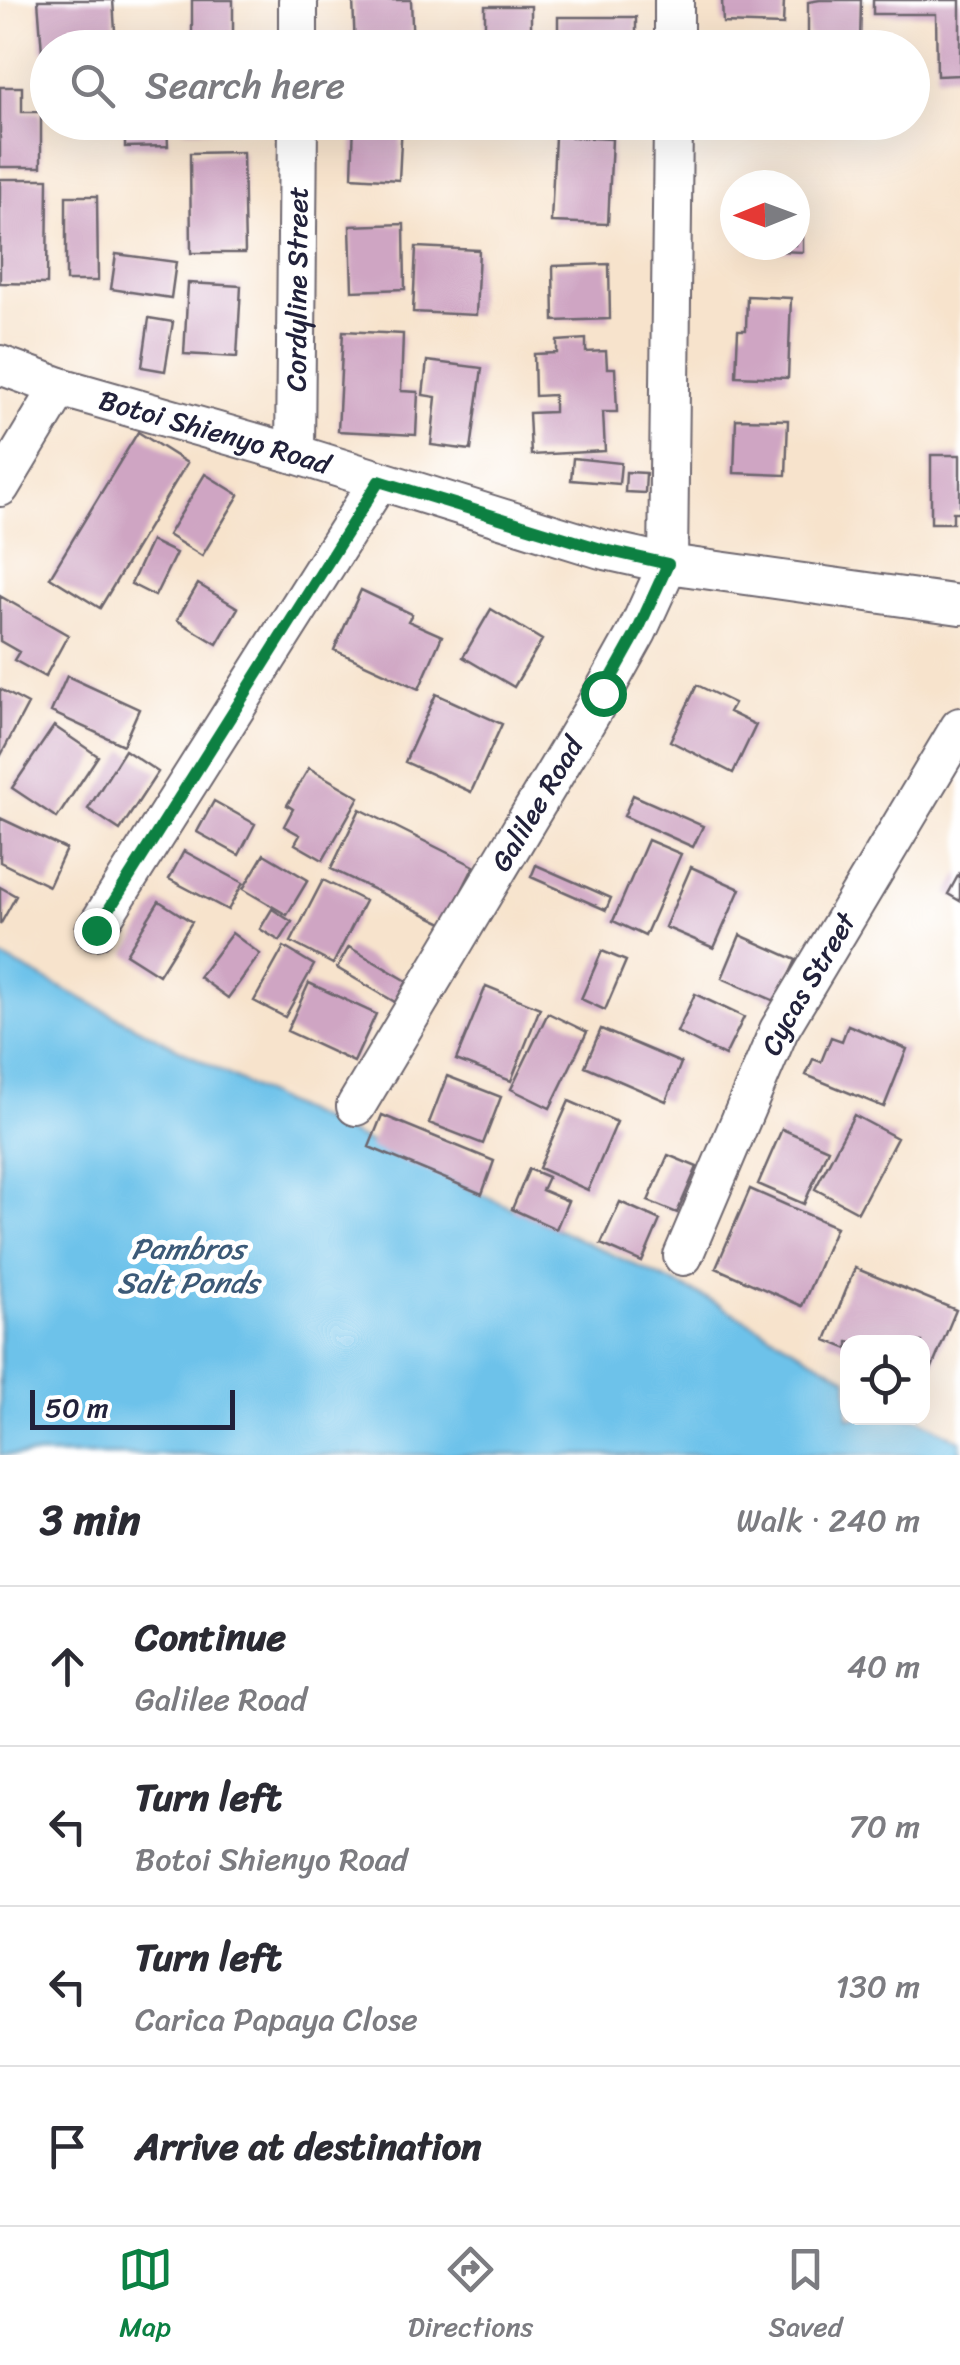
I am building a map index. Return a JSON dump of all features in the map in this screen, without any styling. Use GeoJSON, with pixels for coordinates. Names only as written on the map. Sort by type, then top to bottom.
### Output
{"type":"FeatureCollection","features":[{"type":"Feature","properties":{"kind":"street"},"geometry":{"type":"LineString","coordinates":[[298,0],[298,30]]}},
{"type":"Feature","properties":{"kind":"street"},"geometry":{"type":"LineString","coordinates":[[674,0],[674,30]]}},
{"type":"Feature","properties":{"kind":"street","name":"Cordyline Street"},"geometry":{"type":"LineString","coordinates":[[296,454],[298,140]]}},
{"type":"Feature","properties":{"kind":"street","name":"Galilee Road"},"geometry":{"type":"LineString","coordinates":[[356,1106],[603,693],[668,564],[673,140]]}},
{"type":"Feature","properties":{"kind":"street","name":"Botoi Shienyo Road"},"geometry":{"type":"LineString","coordinates":[[0,365],[601,549],[668,564],[960,605]]}},
{"type":"Feature","properties":{"kind":"street"},"geometry":{"type":"LineString","coordinates":[[0,488],[60,386]]}},
{"type":"Feature","properties":{"kind":"street"},"geometry":{"type":"LineString","coordinates":[[96,930],[379,481]]}},
{"type":"Feature","properties":{"kind":"street","name":"Cycas Street"},"geometry":{"type":"LineString","coordinates":[[683,1256],[779,1030],[960,727]]}},
{"type":"Feature","properties":{"kind":"water","name":"Pambros Salt Ponds"},"geometry":{"type":"Polygon","coordinates":[[[0,956],[277,1100],[709,1299],[840,1374],[840,1425],[930,1425],[960,1441],[960,1455],[0,1455],[0,956]]]}},
{"type":"Feature","properties":{"kind":"building"},"geometry":{"type":"Polygon","coordinates":[[[38,0],[113,0],[115,30],[40,30],[38,0]]]}},
{"type":"Feature","properties":{"kind":"building"},"geometry":{"type":"Polygon","coordinates":[[[192,0],[233,0],[233,30],[192,30],[192,0]]]}},
{"type":"Feature","properties":{"kind":"building"},"geometry":{"type":"Polygon","coordinates":[[[353,0],[411,0],[412,30],[354,30],[353,0]]]}},
{"type":"Feature","properties":{"kind":"building"},"geometry":{"type":"Polygon","coordinates":[[[722,0],[784,0],[783,25],[723,23],[722,0]]]}},
{"type":"Feature","properties":{"kind":"building"},"geometry":{"type":"Polygon","coordinates":[[[861,0],[860,30],[808,30],[808,2],[861,0]]]}},
{"type":"Feature","properties":{"kind":"building"},"geometry":{"type":"Polygon","coordinates":[[[873,0],[960,0],[960,75],[937,76],[936,14],[873,14],[873,0]]]}},
{"type":"Feature","properties":{"kind":"building"},"geometry":{"type":"Polygon","coordinates":[[[485,6],[531,6],[531,30],[485,30],[485,6]]]}},
{"type":"Feature","properties":{"kind":"building"},"geometry":{"type":"Polygon","coordinates":[[[558,17],[636,17],[636,30],[558,30],[558,17]]]}},
{"type":"Feature","properties":{"kind":"building"},"geometry":{"type":"Polygon","coordinates":[[[0,87],[22,87],[22,112],[30,112],[30,140],[41,140],[41,167],[0,167],[0,87]]]}},
{"type":"Feature","properties":{"kind":"building"},"geometry":{"type":"Polygon","coordinates":[[[125,140],[168,140],[168,146],[125,147],[125,140]]]}},
{"type":"Feature","properties":{"kind":"building"},"geometry":{"type":"Polygon","coordinates":[[[353,140],[401,140],[399,180],[352,177],[353,140]]]}},
{"type":"Feature","properties":{"kind":"building"},"geometry":{"type":"Polygon","coordinates":[[[555,140],[612,140],[608,224],[551,222],[555,140]]]}},
{"type":"Feature","properties":{"kind":"building"},"geometry":{"type":"Polygon","coordinates":[[[243,152],[245,253],[191,253],[190,153],[243,152]]]}},
{"type":"Feature","properties":{"kind":"building"},"geometry":{"type":"Polygon","coordinates":[[[0,179],[48,179],[47,284],[0,283],[0,179]]]}},
{"type":"Feature","properties":{"kind":"building"},"geometry":{"type":"Polygon","coordinates":[[[66,196],[97,196],[98,281],[66,281],[66,196]]]}},
{"type":"Feature","properties":{"kind":"building"},"geometry":{"type":"Polygon","coordinates":[[[404,224],[405,289],[352,291],[350,226],[404,224]]]}},
{"type":"Feature","properties":{"kind":"building"},"geometry":{"type":"Polygon","coordinates":[[[416,247],[479,250],[476,315],[413,312],[416,247]]]}},
{"type":"Feature","properties":{"kind":"building"},"geometry":{"type":"Polygon","coordinates":[[[116,254],[176,262],[171,298],[111,289],[116,254]]]}},
{"type":"Feature","properties":{"kind":"building"},"geometry":{"type":"Polygon","coordinates":[[[609,264],[610,319],[554,321],[553,266],[609,264]]]}},
{"type":"Feature","properties":{"kind":"building"},"geometry":{"type":"Polygon","coordinates":[[[188,283],[241,286],[237,357],[184,354],[188,283]]]}},
{"type":"Feature","properties":{"kind":"building"},"geometry":{"type":"Polygon","coordinates":[[[747,296],[791,298],[788,378],[736,376],[738,330],[746,330],[747,296]]]}},
{"type":"Feature","properties":{"kind":"building"},"geometry":{"type":"Polygon","coordinates":[[[149,318],[173,322],[165,371],[142,367],[149,318]]]}},
{"type":"Feature","properties":{"kind":"building"},"geometry":{"type":"Polygon","coordinates":[[[343,331],[403,334],[401,391],[418,392],[416,435],[338,431],[343,331]]]}},
{"type":"Feature","properties":{"kind":"building"},"geometry":{"type":"Polygon","coordinates":[[[586,339],[586,352],[606,351],[607,368],[615,368],[617,412],[603,412],[605,451],[531,455],[529,413],[554,412],[554,395],[535,396],[534,354],[557,353],[557,341],[586,339]]]}},
{"type":"Feature","properties":{"kind":"building"},"geometry":{"type":"Polygon","coordinates":[[[427,361],[482,368],[471,450],[431,445],[436,397],[423,395],[427,361]]]}},
{"type":"Feature","properties":{"kind":"building"},"geometry":{"type":"Polygon","coordinates":[[[736,419],[788,420],[786,475],[734,473],[736,419]]]}},
{"type":"Feature","properties":{"kind":"building"},"geometry":{"type":"Polygon","coordinates":[[[138,432],[187,463],[100,608],[50,577],[138,432]]]}},
{"type":"Feature","properties":{"kind":"building"},"geometry":{"type":"Polygon","coordinates":[[[931,455],[960,455],[960,512],[953,512],[953,523],[931,523],[931,455]]]}},
{"type":"Feature","properties":{"kind":"building"},"geometry":{"type":"Polygon","coordinates":[[[573,458],[621,463],[619,484],[571,480],[573,458]]]}},
{"type":"Feature","properties":{"kind":"building"},"geometry":{"type":"Polygon","coordinates":[[[626,472],[646,473],[645,493],[625,492],[626,472]]]}},
{"type":"Feature","properties":{"kind":"building"},"geometry":{"type":"Polygon","coordinates":[[[205,474],[239,495],[202,556],[168,535],[205,474]]]}},
{"type":"Feature","properties":{"kind":"building"},"geometry":{"type":"Polygon","coordinates":[[[151,541],[176,553],[155,596],[131,584],[151,541]]]}},
{"type":"Feature","properties":{"kind":"building"},"geometry":{"type":"Polygon","coordinates":[[[198,584],[238,608],[217,644],[177,620],[198,584]]]}},
{"type":"Feature","properties":{"kind":"building"},"geometry":{"type":"Polygon","coordinates":[[[361,590],[412,614],[408,621],[442,636],[419,689],[334,650],[361,590]]]}},
{"type":"Feature","properties":{"kind":"building"},"geometry":{"type":"Polygon","coordinates":[[[0,596],[68,635],[45,677],[14,660],[19,652],[0,641],[0,596]]]}},
{"type":"Feature","properties":{"kind":"building"},"geometry":{"type":"Polygon","coordinates":[[[491,609],[542,640],[514,687],[463,657],[491,609]]]}},
{"type":"Feature","properties":{"kind":"building"},"geometry":{"type":"Polygon","coordinates":[[[67,676],[139,709],[123,745],[51,712],[67,676]]]}},
{"type":"Feature","properties":{"kind":"building"},"geometry":{"type":"Polygon","coordinates":[[[697,685],[734,703],[729,712],[756,725],[733,773],[670,741],[697,685]]]}},
{"type":"Feature","properties":{"kind":"building"},"geometry":{"type":"Polygon","coordinates":[[[0,689],[28,704],[0,757],[0,689]]]}},
{"type":"Feature","properties":{"kind":"building"},"geometry":{"type":"Polygon","coordinates":[[[436,694],[502,724],[471,792],[405,762],[436,694]]]}},
{"type":"Feature","properties":{"kind":"building"},"geometry":{"type":"Polygon","coordinates":[[[54,726],[98,756],[57,818],[12,788],[54,726]]]}},
{"type":"Feature","properties":{"kind":"building"},"geometry":{"type":"Polygon","coordinates":[[[125,750],[158,772],[120,830],[88,809],[125,750]]]}},
{"type":"Feature","properties":{"kind":"building"},"geometry":{"type":"Polygon","coordinates":[[[309,768],[359,797],[323,860],[295,844],[300,835],[284,826],[293,809],[287,805],[309,768]]]}},
{"type":"Feature","properties":{"kind":"building"},"geometry":{"type":"Polygon","coordinates":[[[633,795],[703,826],[693,847],[624,816],[633,795]]]}},
{"type":"Feature","properties":{"kind":"building"},"geometry":{"type":"Polygon","coordinates":[[[214,801],[255,824],[239,855],[197,832],[214,801]]]}},
{"type":"Feature","properties":{"kind":"building"},"geometry":{"type":"Polygon","coordinates":[[[360,809],[474,866],[445,924],[331,869],[360,809]]]}},
{"type":"Feature","properties":{"kind":"building"},"geometry":{"type":"Polygon","coordinates":[[[0,818],[66,849],[49,886],[0,862],[0,818]]]}},
{"type":"Feature","properties":{"kind":"building"},"geometry":{"type":"Polygon","coordinates":[[[648,840],[681,854],[645,936],[613,921],[648,840]]]}},
{"type":"Feature","properties":{"kind":"building"},"geometry":{"type":"Polygon","coordinates":[[[184,851],[243,883],[228,910],[169,879],[184,851]]]}},
{"type":"Feature","properties":{"kind":"building"},"geometry":{"type":"Polygon","coordinates":[[[264,854],[308,880],[287,915],[243,889],[264,854]]]}},
{"type":"Feature","properties":{"kind":"building"},"geometry":{"type":"Polygon","coordinates":[[[536,865],[611,898],[606,910],[531,877],[536,865]]]}},
{"type":"Feature","properties":{"kind":"building"},"geometry":{"type":"Polygon","coordinates":[[[691,867],[740,889],[714,948],[665,927],[691,867]]]}},
{"type":"Feature","properties":{"kind":"building"},"geometry":{"type":"Polygon","coordinates":[[[960,872],[960,901],[948,894],[960,872]]]}},
{"type":"Feature","properties":{"kind":"building"},"geometry":{"type":"Polygon","coordinates":[[[323,880],[365,901],[333,964],[291,942],[323,880]]]}},
{"type":"Feature","properties":{"kind":"building"},"geometry":{"type":"Polygon","coordinates":[[[0,887],[16,896],[0,925],[0,887]]]}},
{"type":"Feature","properties":{"kind":"building"},"geometry":{"type":"Polygon","coordinates":[[[159,901],[192,922],[159,975],[126,954],[159,901]]]}},
{"type":"Feature","properties":{"kind":"building"},"geometry":{"type":"Polygon","coordinates":[[[272,909],[292,922],[280,941],[260,929],[272,909]]]}},
{"type":"Feature","properties":{"kind":"building"},"geometry":{"type":"Polygon","coordinates":[[[232,933],[260,954],[228,998],[199,977],[232,933]]]}},
{"type":"Feature","properties":{"kind":"building"},"geometry":{"type":"Polygon","coordinates":[[[740,935],[796,960],[777,1002],[722,978],[740,935]]]}},
{"type":"Feature","properties":{"kind":"building"},"geometry":{"type":"Polygon","coordinates":[[[284,947],[314,965],[285,1017],[254,1001],[284,947]]]}},
{"type":"Feature","properties":{"kind":"building"},"geometry":{"type":"Polygon","coordinates":[[[349,947],[407,981],[395,1002],[337,968],[349,947]]]}},
{"type":"Feature","properties":{"kind":"building"},"geometry":{"type":"Polygon","coordinates":[[[602,951],[626,961],[605,1010],[581,999],[602,951]]]}},
{"type":"Feature","properties":{"kind":"building"},"geometry":{"type":"Polygon","coordinates":[[[309,983],[376,1014],[354,1062],[287,1031],[309,983]]]}},
{"type":"Feature","properties":{"kind":"building"},"geometry":{"type":"Polygon","coordinates":[[[486,986],[540,1008],[511,1081],[456,1060],[486,986]]]}},
{"type":"Feature","properties":{"kind":"building"},"geometry":{"type":"Polygon","coordinates":[[[695,994],[744,1017],[725,1056],[677,1032],[695,994]]]}},
{"type":"Feature","properties":{"kind":"building"},"geometry":{"type":"Polygon","coordinates":[[[548,1013],[587,1032],[550,1108],[511,1089],[548,1013]]]}},
{"type":"Feature","properties":{"kind":"building"},"geometry":{"type":"Polygon","coordinates":[[[848,1025],[907,1049],[884,1107],[806,1075],[813,1059],[821,1062],[831,1037],[842,1041],[848,1025]]]}},
{"type":"Feature","properties":{"kind":"building"},"geometry":{"type":"Polygon","coordinates":[[[601,1029],[681,1063],[666,1101],[585,1066],[601,1029]]]}},
{"type":"Feature","properties":{"kind":"building"},"geometry":{"type":"Polygon","coordinates":[[[447,1076],[501,1097],[483,1144],[429,1123],[447,1076]]]}},
{"type":"Feature","properties":{"kind":"building"},"geometry":{"type":"Polygon","coordinates":[[[569,1101],[617,1122],[588,1190],[539,1168],[569,1101]]]}},
{"type":"Feature","properties":{"kind":"building"},"geometry":{"type":"Polygon","coordinates":[[[382,1115],[494,1161],[482,1194],[369,1147],[382,1115]]]}},
{"type":"Feature","properties":{"kind":"building"},"geometry":{"type":"Polygon","coordinates":[[[854,1115],[897,1138],[858,1212],[815,1189],[854,1115]]]}},
{"type":"Feature","properties":{"kind":"building"},"geometry":{"type":"Polygon","coordinates":[[[782,1129],[828,1149],[804,1204],[758,1184],[782,1129]]]}},
{"type":"Feature","properties":{"kind":"building"},"geometry":{"type":"Polygon","coordinates":[[[668,1155],[697,1167],[677,1213],[648,1201],[668,1155]]]}},
{"type":"Feature","properties":{"kind":"building"},"geometry":{"type":"Polygon","coordinates":[[[529,1169],[548,1177],[542,1190],[568,1201],[556,1229],[512,1209],[529,1169]]]}},
{"type":"Feature","properties":{"kind":"building"},"geometry":{"type":"Polygon","coordinates":[[[750,1189],[836,1227],[802,1306],[716,1268],[750,1189]]]}},
{"type":"Feature","properties":{"kind":"building"},"geometry":{"type":"Polygon","coordinates":[[[620,1202],[660,1220],[642,1262],[601,1244],[620,1202]]]}},
{"type":"Feature","properties":{"kind":"building"},"geometry":{"type":"Polygon","coordinates":[[[855,1268],[956,1310],[930,1372],[930,1335],[840,1335],[840,1346],[826,1340],[855,1268]]]}},
{"type":"Feature","properties":{"kind":"route"},"geometry":{"type":"LineString","coordinates":[[96,930],[379,481],[601,549],[668,564],[603,693]]}}]}
